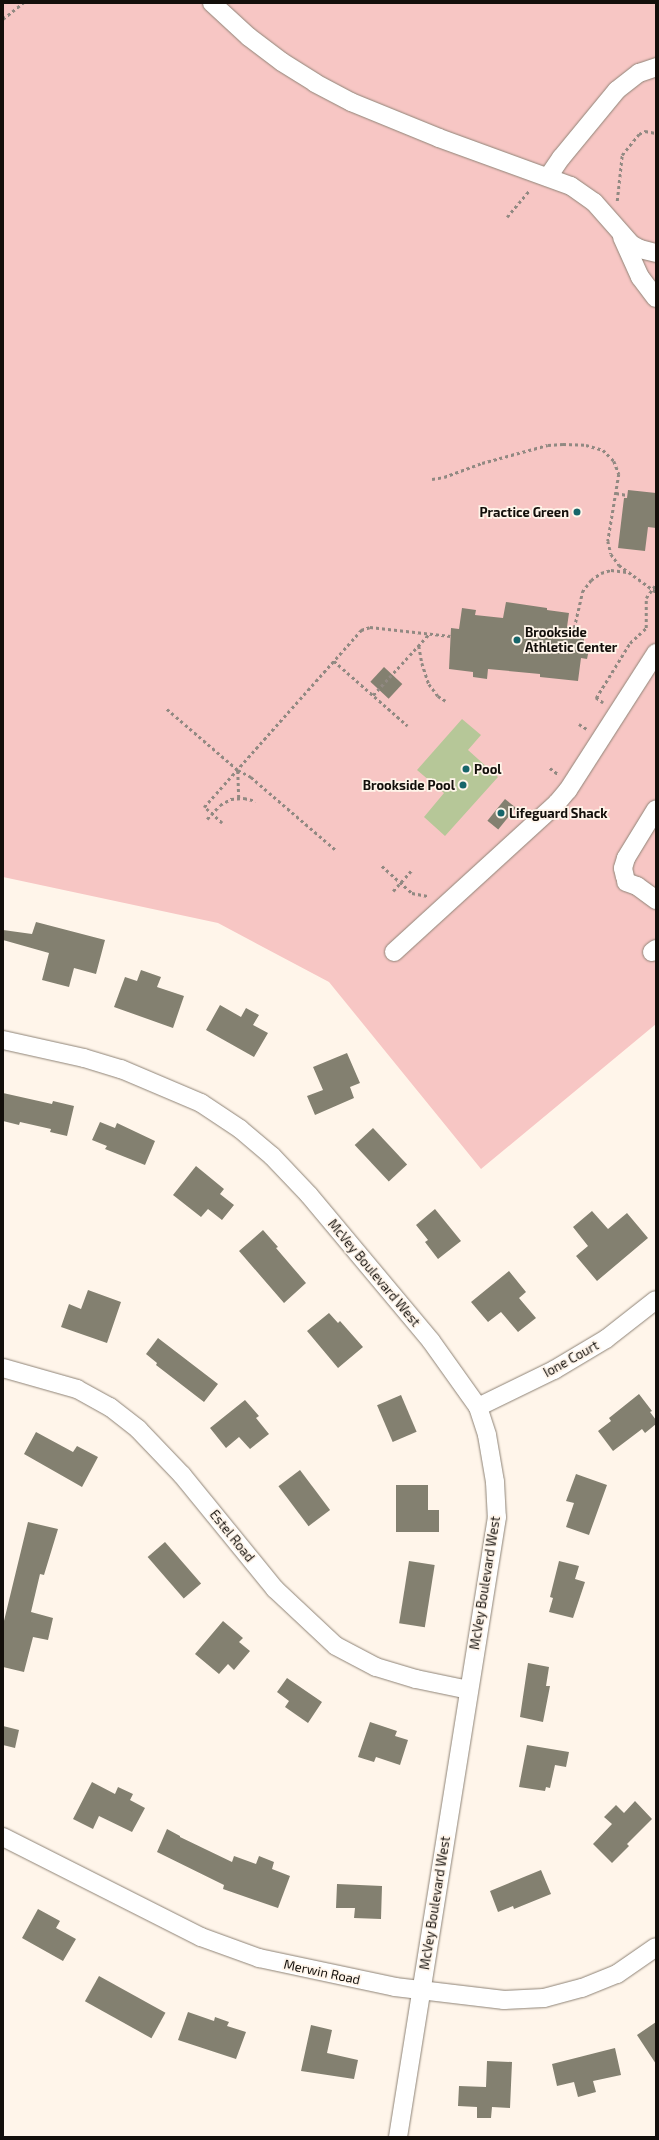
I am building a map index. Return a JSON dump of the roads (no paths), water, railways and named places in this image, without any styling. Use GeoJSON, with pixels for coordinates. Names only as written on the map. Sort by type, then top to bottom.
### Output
{"type":"FeatureCollection","features":[{"type":"Feature","properties":{"kind":"street"},"geometry":{"type":"LineString","coordinates":[[212,3],[236,26],[282,62],[332,92],[439,138],[545,176],[580,191],[594,202],[634,246],[656,253]]}},
{"type":"Feature","properties":{"kind":"street"},"geometry":{"type":"LineString","coordinates":[[545,176],[617,90],[639,73],[656,67]]}},
{"type":"Feature","properties":{"kind":"street"},"geometry":{"type":"LineString","coordinates":[[618,229],[640,278],[656,298]]}},
{"type":"Feature","properties":{"kind":"street"},"geometry":{"type":"LineString","coordinates":[[394,952],[429,918],[558,803],[568,790],[656,653]]}},
{"type":"Feature","properties":{"kind":"street"},"geometry":{"type":"LineString","coordinates":[[656,809],[626,858],[623,868],[625,880],[637,886],[656,900]]}},
{"type":"Feature","properties":{"kind":"street","name":"McVey Boulevard West"},"geometry":{"type":"LineString","coordinates":[[3,1040],[121,1069],[201,1103],[240,1129],[272,1156],[309,1195],[431,1341],[478,1407],[487,1436],[495,1482],[497,1517],[398,2137]]}},
{"type":"Feature","properties":{"kind":"street","name":"Ione Court"},"geometry":{"type":"LineString","coordinates":[[478,1407],[554,1370],[606,1339],[656,1300]]}},
{"type":"Feature","properties":{"kind":"street","name":"Estel Road"},"geometry":{"type":"LineString","coordinates":[[3,1368],[77,1389],[110,1407],[138,1429],[182,1475],[275,1589],[336,1646],[376,1667],[416,1679],[469,1690]]}},
{"type":"Feature","properties":{"kind":"street","name":"Merwin Road"},"geometry":{"type":"LineString","coordinates":[[3,1837],[201,1937],[259,1958],[388,1986],[504,2000],[544,1998],[582,1988],[617,1974],[656,1947]]}},
{"type":"Feature","properties":{"kind":"place","name":"Practice Green"},"geometry":{"type":"Point","coordinates":[577,512]}},
{"type":"Feature","properties":{"kind":"place","name":"Brookside Athletic Center"},"geometry":{"type":"Point","coordinates":[517,640]}},
{"type":"Feature","properties":{"kind":"place","name":"Pool"},"geometry":{"type":"Point","coordinates":[466,769]}},
{"type":"Feature","properties":{"kind":"place","name":"Brookside Pool"},"geometry":{"type":"Point","coordinates":[463,785]}},
{"type":"Feature","properties":{"kind":"place","name":"Lifeguard Shack"},"geometry":{"type":"Point","coordinates":[501,813]}}]}
